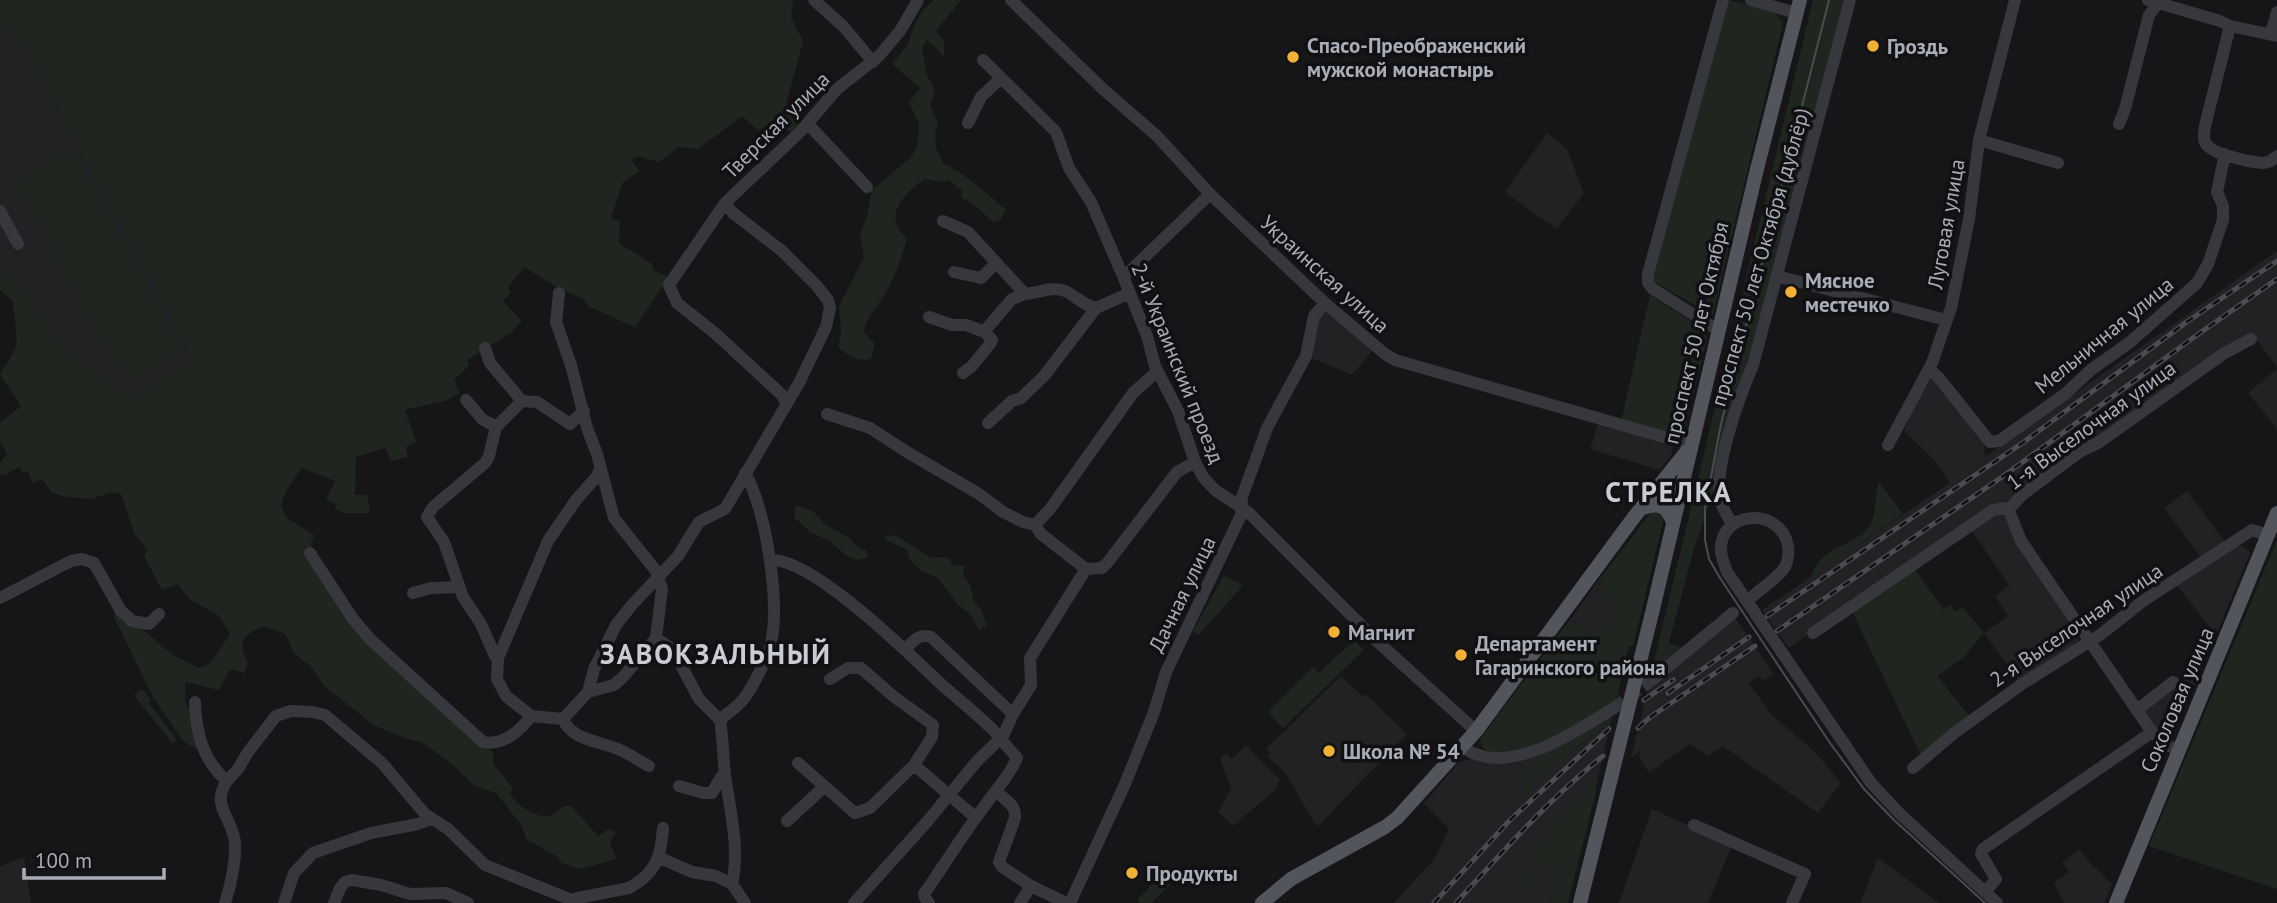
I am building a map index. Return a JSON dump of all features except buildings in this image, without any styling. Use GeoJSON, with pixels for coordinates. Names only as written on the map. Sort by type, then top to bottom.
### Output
{"type":"FeatureCollection","features":[{"type":"Feature","properties":{"kind":"main road","name":"проспект 50 лет Октября"},"geometry":{"type":"LineString","coordinates":[[1580,903],[1798,7]]}},
{"type":"Feature","properties":{"kind":"main road"},"geometry":{"type":"LineString","coordinates":[[1262,903],[1291,879],[1397,818],[1476,731],[1692,445]]}},
{"type":"Feature","properties":{"kind":"main road"},"geometry":{"type":"LineString","coordinates":[[1643,508],[1653,504],[1664,507],[1670,513],[1673,523]]}},
{"type":"Feature","properties":{"kind":"main road","name":"Соколовая улица"},"geometry":{"type":"LineString","coordinates":[[2116,903],[2277,513]]}},
{"type":"Feature","properties":{"kind":"street"},"geometry":{"type":"LineString","coordinates":[[814,0],[843,26],[873,62]]}},
{"type":"Feature","properties":{"kind":"street","name":"Тверская улица"},"geometry":{"type":"LineString","coordinates":[[786,403],[782,395],[716,334],[677,303],[669,285],[725,203],[807,124],[837,89],[873,62],[900,31],[918,0]]}},
{"type":"Feature","properties":{"kind":"street","name":"Украинская улица"},"geometry":{"type":"LineString","coordinates":[[1011,0],[1104,90],[1157,136],[1210,194],[1325,303],[1385,354],[1395,360],[1692,445]]}},
{"type":"Feature","properties":{"kind":"street"},"geometry":{"type":"LineString","coordinates":[[1718,330],[1653,289],[1648,283],[1648,274],[1723,0]]}},
{"type":"Feature","properties":{"kind":"street"},"geometry":{"type":"LineString","coordinates":[[1751,0],[1798,7]]}},
{"type":"Feature","properties":{"kind":"street","name":"проспект 50 лет Октября (дублёр)"},"geometry":{"type":"LineString","coordinates":[[1732,523],[1724,511],[1720,497],[1724,456],[1743,388],[1753,365],[1850,0]]}},
{"type":"Feature","properties":{"kind":"street","name":"Луговая улица"},"geometry":{"type":"LineString","coordinates":[[1888,445],[1929,369],[1946,320],[1962,260],[1979,140],[2015,0]]}},
{"type":"Feature","properties":{"kind":"street"},"geometry":{"type":"LineString","coordinates":[[2119,124],[2153,1],[2230,26],[2274,35],[2277,12]]}},
{"type":"Feature","properties":{"kind":"street"},"geometry":{"type":"LineString","coordinates":[[2230,26],[2205,126],[2204,140],[2209,148],[2225,155],[2262,163],[2270,162],[2277,156]]}},
{"type":"Feature","properties":{"kind":"street","name":"2-й Украинский проезд"},"geometry":{"type":"LineString","coordinates":[[983,60],[1056,132],[1069,168],[1091,202],[1123,276],[1159,374],[1178,411],[1203,477],[1215,490],[1242,508],[1379,643],[1476,731]]}},
{"type":"Feature","properties":{"kind":"street"},"geometry":{"type":"LineString","coordinates":[[968,123],[981,97],[1001,78]]}},
{"type":"Feature","properties":{"kind":"street"},"geometry":{"type":"LineString","coordinates":[[807,124],[867,187]]}},
{"type":"Feature","properties":{"kind":"street"},"geometry":{"type":"LineString","coordinates":[[1979,140],[2058,163]]}},
{"type":"Feature","properties":{"kind":"street","name":"Мельничная улица"},"geometry":{"type":"LineString","coordinates":[[1929,369],[1990,442],[1999,440],[2064,394],[2092,369],[2129,343],[2197,283],[2208,264],[2223,220],[2223,206],[2217,192],[2225,155]]}},
{"type":"Feature","properties":{"kind":"street"},"geometry":{"type":"LineString","coordinates":[[1123,276],[1210,194]]}},
{"type":"Feature","properties":{"kind":"street"},"geometry":{"type":"LineString","coordinates":[[588,692],[594,669],[616,625],[678,556],[699,522],[725,509],[814,355],[826,327],[830,308],[828,300],[817,286],[782,251],[733,213],[725,203]]}},
{"type":"Feature","properties":{"kind":"street"},"geometry":{"type":"LineString","coordinates":[[0,211],[18,244]]}},
{"type":"Feature","properties":{"kind":"street"},"geometry":{"type":"LineString","coordinates":[[943,221],[968,232],[1025,294]]}},
{"type":"Feature","properties":{"kind":"street"},"geometry":{"type":"LineString","coordinates":[[954,272],[981,278],[996,263]]}},
{"type":"Feature","properties":{"kind":"street"},"geometry":{"type":"LineString","coordinates":[[1777,276],[1946,320]]}},
{"type":"Feature","properties":{"kind":"street"},"geometry":{"type":"LineString","coordinates":[[985,332],[1012,299],[1025,294],[1052,289],[1064,290],[1096,308]]}},
{"type":"Feature","properties":{"kind":"street"},"geometry":{"type":"LineString","coordinates":[[559,293],[556,322],[614,517],[659,578],[662,589],[656,638],[614,685],[588,692],[563,719]]}},
{"type":"Feature","properties":{"kind":"street"},"geometry":{"type":"LineString","coordinates":[[988,423],[1044,376],[1096,308],[1130,293]]}},
{"type":"Feature","properties":{"kind":"street","name":"Дачная улица"},"geometry":{"type":"LineString","coordinates":[[1068,903],[1130,772],[1154,712],[1166,671],[1241,515],[1242,497],[1267,428],[1306,356],[1314,316],[1325,303]]}},
{"type":"Feature","properties":{"kind":"street"},"geometry":{"type":"LineString","coordinates":[[929,317],[949,331],[966,325],[985,332],[992,340],[972,366],[963,373]]}},
{"type":"Feature","properties":{"kind":"street","name":"1-я Выселочная улица"},"geometry":{"type":"LineString","coordinates":[[1813,633],[1993,510],[2008,508],[2081,451],[2098,443],[2223,354],[2251,339]]}},
{"type":"Feature","properties":{"kind":"street"},"geometry":{"type":"LineString","coordinates":[[485,348],[490,363],[522,401],[537,402],[570,424],[584,411]]}},
{"type":"Feature","properties":{"kind":"street"},"geometry":{"type":"LineString","coordinates":[[1035,525],[1050,509],[1133,393],[1152,376],[1159,374]]}},
{"type":"Feature","properties":{"kind":"street"},"geometry":{"type":"LineString","coordinates":[[466,400],[482,419],[496,427]]}},
{"type":"Feature","properties":{"kind":"street"},"geometry":{"type":"LineString","coordinates":[[498,658],[481,624],[463,597],[444,542],[427,517],[428,513],[485,463],[496,427],[522,401]]}},
{"type":"Feature","properties":{"kind":"street"},"geometry":{"type":"LineString","coordinates":[[827,414],[870,428],[979,494],[1003,512],[1035,525],[1041,534],[1086,569],[1102,568],[1177,472],[1195,461]]}},
{"type":"Feature","properties":{"kind":"street"},"geometry":{"type":"LineString","coordinates":[[563,719],[531,716],[506,696],[497,679],[498,658],[548,541],[576,500],[597,476],[600,468]]}},
{"type":"Feature","properties":{"kind":"street"},"geometry":{"type":"LineString","coordinates":[[720,720],[742,700],[772,641],[774,615],[770,560],[758,508],[745,473]]}},
{"type":"Feature","properties":{"kind":"street"},"geometry":{"type":"LineString","coordinates":[[2008,508],[2021,541],[2152,732],[2164,744],[2178,750]]}},
{"type":"Feature","properties":{"kind":"street"},"geometry":{"type":"LineString","coordinates":[[1753,596],[1787,564],[1787,543],[1779,527],[1771,521],[1754,517],[1732,523],[1723,539],[1721,552],[1727,572],[1871,783],[1932,844],[1997,903]]}},
{"type":"Feature","properties":{"kind":"street","name":"2-я Выселочная улица"},"geometry":{"type":"LineString","coordinates":[[1913,768],[1953,734],[2143,601],[2252,530],[2268,535]]}},
{"type":"Feature","properties":{"kind":"street"},"geometry":{"type":"LineString","coordinates":[[310,553],[353,619],[370,639],[484,742],[493,744],[503,741],[531,716]]}},
{"type":"Feature","properties":{"kind":"street"},"geometry":{"type":"LineString","coordinates":[[0,598],[71,561],[82,559],[94,563],[121,611],[132,621],[149,624],[159,614]]}},
{"type":"Feature","properties":{"kind":"street"},"geometry":{"type":"LineString","coordinates":[[770,560],[777,559],[790,564],[824,582],[859,609],[995,732],[1017,758],[997,792],[945,860],[924,894],[929,903]]}},
{"type":"Feature","properties":{"kind":"street"},"geometry":{"type":"LineString","coordinates":[[854,903],[977,761],[1000,740],[1031,685],[1030,658],[1086,569]]}},
{"type":"Feature","properties":{"kind":"street"},"geometry":{"type":"LineString","coordinates":[[413,593],[431,588],[459,587]]}},
{"type":"Feature","properties":{"kind":"street"},"geometry":{"type":"LineString","coordinates":[[1648,683],[1733,613]]}},
{"type":"Feature","properties":{"kind":"street"},"geometry":{"type":"LineString","coordinates":[[905,650],[918,637],[932,637],[1013,714]]}},
{"type":"Feature","properties":{"kind":"street"},"geometry":{"type":"LineString","coordinates":[[656,638],[673,650],[699,699],[720,720],[736,866],[732,884]]}},
{"type":"Feature","properties":{"kind":"street"},"geometry":{"type":"LineString","coordinates":[[798,764],[855,813],[870,808],[914,765],[932,737],[933,725],[861,668],[848,668],[830,679]]}},
{"type":"Feature","properties":{"kind":"street"},"geometry":{"type":"LineString","coordinates":[[2137,710],[2173,682]]}},
{"type":"Feature","properties":{"kind":"street"},"geometry":{"type":"LineString","coordinates":[[195,702],[196,726],[203,747],[212,767],[227,781]]}},
{"type":"Feature","properties":{"kind":"street"},"geometry":{"type":"LineString","coordinates":[[1462,746],[1477,755],[1496,758],[1526,754],[1614,708]]}},
{"type":"Feature","properties":{"kind":"street"},"geometry":{"type":"LineString","coordinates":[[225,903],[231,884],[235,846],[233,828],[219,803],[222,788],[276,716],[291,710],[325,715],[382,763],[431,819],[448,829],[485,866],[573,902],[578,898],[629,888],[647,874],[660,858],[663,828]]}},
{"type":"Feature","properties":{"kind":"street"},"geometry":{"type":"LineString","coordinates":[[563,719],[567,729],[576,734],[618,749],[649,766]]}},
{"type":"Feature","properties":{"kind":"street"},"geometry":{"type":"LineString","coordinates":[[1986,891],[1996,879],[1981,853],[1983,849],[2152,732]]}},
{"type":"Feature","properties":{"kind":"street"},"geometry":{"type":"LineString","coordinates":[[914,765],[976,818]]}},
{"type":"Feature","properties":{"kind":"street"},"geometry":{"type":"LineString","coordinates":[[679,786],[712,793],[725,775]]}},
{"type":"Feature","properties":{"kind":"street"},"geometry":{"type":"LineString","coordinates":[[787,821],[824,787]]}},
{"type":"Feature","properties":{"kind":"street"},"geometry":{"type":"LineString","coordinates":[[997,792],[1014,806],[1016,811],[999,862],[1002,867],[1031,886],[1068,903]]}},
{"type":"Feature","properties":{"kind":"street"},"geometry":{"type":"LineString","coordinates":[[284,903],[294,873],[313,853],[371,833],[431,819]]}},
{"type":"Feature","properties":{"kind":"street"},"geometry":{"type":"LineString","coordinates":[[1694,825],[1805,874],[1792,903]]}},
{"type":"Feature","properties":{"kind":"street"},"geometry":{"type":"LineString","coordinates":[[660,858],[692,872],[716,876],[732,884],[743,902]]}},
{"type":"Feature","properties":{"kind":"street"},"geometry":{"type":"LineString","coordinates":[[334,903],[340,888],[345,882],[352,880],[410,894],[446,893],[468,903]]}},
{"type":"Feature","properties":{"kind":"street"},"geometry":{"type":"LineString","coordinates":[[1020,903],[1031,886]]}},
{"type":"Feature","properties":{"kind":"shaded area"},"geometry":{"type":"Polygon","coordinates":[[[0,0],[793,0],[791,18],[803,41],[786,105],[799,124],[792,133],[773,120],[759,131],[742,116],[698,149],[679,147],[659,162],[637,156],[631,160],[640,171],[623,182],[611,218],[620,222],[619,243],[652,264],[653,270],[669,277],[635,327],[590,307],[583,299],[524,267],[508,288],[511,292],[503,301],[522,321],[511,333],[467,360],[469,366],[454,380],[459,393],[448,400],[405,410],[416,442],[406,447],[408,457],[391,461],[385,448],[356,457],[355,495],[367,495],[370,513],[345,513],[335,509],[337,505],[326,499],[335,481],[302,468],[286,491],[281,505],[286,517],[314,535],[311,544],[313,550],[350,620],[469,735],[493,752],[493,764],[513,788],[510,795],[528,811],[542,816],[550,816],[563,806],[571,806],[598,836],[609,829],[616,832],[610,842],[616,859],[581,869],[561,863],[559,858],[526,839],[522,826],[496,793],[475,786],[423,743],[375,726],[324,686],[312,668],[294,653],[285,634],[264,626],[251,632],[242,644],[248,663],[244,673],[230,669],[219,690],[185,682],[185,703],[201,726],[202,753],[183,741],[153,697],[113,615],[125,608],[141,628],[173,655],[199,668],[210,664],[230,634],[219,616],[189,599],[178,584],[162,590],[144,556],[147,550],[134,533],[121,494],[113,492],[91,499],[67,497],[52,493],[42,479],[33,483],[28,472],[22,473],[19,467],[0,475],[0,463],[7,454],[0,441],[0,423],[21,406],[0,375],[14,351],[16,341],[13,301],[0,290],[0,260],[62,346],[131,398],[190,364],[187,351],[158,288],[65,124],[26,47],[10,32],[0,17],[0,0]]]}},
{"type":"Feature","properties":{"kind":"shaded area"},"geometry":{"type":"Polygon","coordinates":[[[934,0],[961,0],[936,31],[944,41],[944,56],[927,40],[922,48],[927,75],[935,90],[930,105],[938,123],[935,132],[936,148],[943,163],[961,173],[1006,209],[1001,219],[994,223],[961,197],[962,191],[949,180],[938,182],[925,179],[903,198],[896,211],[896,218],[898,228],[907,239],[891,283],[863,332],[875,343],[871,359],[857,359],[838,347],[841,334],[839,306],[864,257],[860,236],[872,190],[911,157],[917,147],[919,124],[909,102],[920,88],[892,64],[908,44],[915,23],[924,9],[934,0]]]}},
{"type":"Feature","properties":{"kind":"shaded area"},"geometry":{"type":"Polygon","coordinates":[[[1729,0],[1775,12],[1783,23],[1711,315],[1655,282],[1652,276],[1726,2],[1729,0]]]}},
{"type":"Feature","properties":{"kind":"shaded area"},"geometry":{"type":"Polygon","coordinates":[[[1813,0],[1845,0],[1716,484],[1693,552],[1669,643],[1684,649],[1651,674],[1813,0]]]}},
{"type":"Feature","properties":{"kind":"shaded area"},"geometry":{"type":"Polygon","coordinates":[[[0,17],[10,32],[26,47],[65,124],[158,288],[187,351],[190,364],[132,399],[62,346],[0,260],[0,17]]]}},
{"type":"Feature","properties":{"kind":"shaded area"},"geometry":{"type":"Polygon","coordinates":[[[1547,133],[1567,149],[1584,193],[1556,229],[1505,192],[1547,133]]]}},
{"type":"Feature","properties":{"kind":"shaded area"},"geometry":{"type":"Polygon","coordinates":[[[71,147],[150,287],[180,351],[127,382],[52,256],[57,252],[15,184],[71,147]]]}},
{"type":"Feature","properties":{"kind":"shaded area"},"geometry":{"type":"Polygon","coordinates":[[[2277,251],[2277,367],[2253,335],[2001,506],[2078,635],[2074,646],[2018,680],[1984,633],[2008,616],[1995,596],[2009,585],[1967,524],[1789,648],[1762,610],[1950,483],[1937,463],[1904,431],[1931,379],[1936,380],[1984,442],[1985,457],[2277,251]]]}},
{"type":"Feature","properties":{"kind":"shaded area"},"geometry":{"type":"Polygon","coordinates":[[[1650,295],[1703,329],[1707,338],[1682,436],[1621,421],[1650,295]]]}},
{"type":"Feature","properties":{"kind":"shaded area"},"geometry":{"type":"Polygon","coordinates":[[[1327,311],[1373,350],[1352,375],[1309,357],[1317,317],[1327,311]]]}},
{"type":"Feature","properties":{"kind":"shaded area"},"geometry":{"type":"Polygon","coordinates":[[[2277,369],[2277,429],[2248,393],[2277,369]]]}},
{"type":"Feature","properties":{"kind":"shaded area"},"geometry":{"type":"Polygon","coordinates":[[[1598,424],[1668,444],[1673,447],[1672,454],[1660,470],[1590,449],[1598,424]]]}},
{"type":"Feature","properties":{"kind":"shaded area"},"geometry":{"type":"Polygon","coordinates":[[[1879,482],[1903,514],[1811,577],[1822,558],[1854,539],[1869,526],[1879,482]]]}},
{"type":"Feature","properties":{"kind":"shaded area"},"geometry":{"type":"Polygon","coordinates":[[[2187,491],[2226,543],[2202,559],[2164,508],[2187,491]]]}},
{"type":"Feature","properties":{"kind":"shaded area"},"geometry":{"type":"Polygon","coordinates":[[[796,505],[814,512],[825,524],[849,538],[862,551],[866,549],[868,557],[857,560],[845,555],[829,540],[811,533],[794,517],[796,505]]]}},
{"type":"Feature","properties":{"kind":"shaded area"},"geometry":{"type":"Polygon","coordinates":[[[1658,509],[1664,518],[1633,646],[1629,646],[1616,701],[1567,729],[1521,749],[1501,753],[1487,750],[1480,739],[1569,621],[1602,636],[1618,614],[1598,581],[1652,511],[1658,509]]]}},
{"type":"Feature","properties":{"kind":"shaded area"},"geometry":{"type":"Polygon","coordinates":[[[895,535],[930,557],[950,558],[952,565],[965,566],[963,575],[971,587],[973,599],[982,611],[987,626],[979,630],[970,614],[958,605],[938,578],[920,570],[910,560],[907,550],[884,537],[895,535]]]}},
{"type":"Feature","properties":{"kind":"shaded area"},"geometry":{"type":"Polygon","coordinates":[[[2277,540],[2277,889],[2149,846],[2277,540]]]}},
{"type":"Feature","properties":{"kind":"shaded area"},"geometry":{"type":"Polygon","coordinates":[[[2239,545],[2250,553],[2216,635],[2175,583],[2239,545]]]}},
{"type":"Feature","properties":{"kind":"shaded area"},"geometry":{"type":"Polygon","coordinates":[[[1910,562],[1943,609],[1950,605],[1956,612],[1963,607],[1984,633],[1963,658],[1937,676],[1970,717],[1921,756],[1849,605],[1910,562]]]}},
{"type":"Feature","properties":{"kind":"shaded area"},"geometry":{"type":"Polygon","coordinates":[[[1224,575],[1243,586],[1198,635],[1193,631],[1224,575]]]}},
{"type":"Feature","properties":{"kind":"shaded area"},"geometry":{"type":"Polygon","coordinates":[[[1598,581],[1618,614],[1602,637],[1569,621],[1598,581]]]}},
{"type":"Feature","properties":{"kind":"shaded area"},"geometry":{"type":"Polygon","coordinates":[[[1730,610],[1774,674],[1762,681],[1759,676],[1749,683],[1770,713],[1816,753],[1841,783],[1818,813],[1723,746],[1709,756],[1689,744],[1649,773],[1639,757],[1641,750],[1631,758],[1651,674],[1730,610]]]}},
{"type":"Feature","properties":{"kind":"shaded area"},"geometry":{"type":"Polygon","coordinates":[[[1354,640],[1364,650],[1283,728],[1268,712],[1313,667],[1319,673],[1354,640]]]}},
{"type":"Feature","properties":{"kind":"shaded area"},"geometry":{"type":"Polygon","coordinates":[[[2207,655],[2173,738],[2169,740],[2156,731],[2142,710],[2178,684],[2195,658],[2207,655]]]}},
{"type":"Feature","properties":{"kind":"shaded area","name":"Школа № 54"},"geometry":{"type":"Polygon","coordinates":[[[1341,676],[1363,697],[1366,694],[1407,734],[1317,827],[1286,774],[1267,756],[1267,748],[1341,676]]]}},
{"type":"Feature","properties":{"kind":"shaded area"},"geometry":{"type":"Polygon","coordinates":[[[142,689],[151,700],[149,703],[177,740],[172,743],[134,695],[142,689]]]}},
{"type":"Feature","properties":{"kind":"shaded area"},"geometry":{"type":"Polygon","coordinates":[[[1613,714],[1611,722],[1572,750],[1525,794],[1524,774],[1535,757],[1613,714]]]}},
{"type":"Feature","properties":{"kind":"shaded area"},"geometry":{"type":"Polygon","coordinates":[[[1611,722],[1597,781],[1576,799],[1513,889],[1534,861],[1560,866],[1557,896],[1552,896],[1551,903],[1394,903],[1435,858],[1449,829],[1424,803],[1459,762],[1470,759],[1511,764],[1535,757],[1524,774],[1572,750],[1611,722]]]}},
{"type":"Feature","properties":{"kind":"shaded area"},"geometry":{"type":"Polygon","coordinates":[[[1246,745],[1280,780],[1275,790],[1233,826],[1218,812],[1231,789],[1220,759],[1226,753],[1232,759],[1246,745]]]}},
{"type":"Feature","properties":{"kind":"shaded area"},"geometry":{"type":"Polygon","coordinates":[[[1597,781],[1568,903],[1551,903],[1552,896],[1557,896],[1560,866],[1535,861],[1527,891],[1512,889],[1576,799],[1597,781]]]}},
{"type":"Feature","properties":{"kind":"shaded area"},"geometry":{"type":"Polygon","coordinates":[[[1652,809],[1732,845],[1708,903],[1619,903],[1652,809]]]}},
{"type":"Feature","properties":{"kind":"shaded area"},"geometry":{"type":"Polygon","coordinates":[[[2080,849],[2112,884],[2104,903],[2064,903],[2054,883],[2069,872],[2062,862],[2080,849]]]}},
{"type":"Feature","properties":{"kind":"shaded area"},"geometry":{"type":"Polygon","coordinates":[[[24,857],[31,903],[0,903],[0,866],[24,857]]]}},
{"type":"Feature","properties":{"kind":"shaded area"},"geometry":{"type":"Polygon","coordinates":[[[1878,858],[1939,903],[1860,903],[1878,858]]]}},
{"type":"Feature","properties":{"kind":"shaded area"},"geometry":{"type":"Polygon","coordinates":[[[1165,872],[1174,881],[1151,903],[1140,903],[1137,899],[1165,872]]]}},
{"type":"Feature","properties":{"kind":"tunnel"},"geometry":{"type":"LineString","coordinates":[[1614,708],[1648,683]]}},
{"type":"Feature","properties":{"kind":"tram line"},"geometry":{"type":"LineString","coordinates":[[1829,0],[1721,424],[1705,509],[1705,540],[1709,559],[1720,578],[1830,743],[1864,789],[1985,903]]}},
{"type":"Feature","properties":{"kind":"railway"},"geometry":{"type":"LineString","coordinates":[[1767,616],[2021,444],[2188,321],[2277,261]]}},
{"type":"Feature","properties":{"kind":"railway"},"geometry":{"type":"LineString","coordinates":[[1777,631],[2002,477],[2277,279]]}},
{"type":"Feature","properties":{"kind":"railway"},"geometry":{"type":"LineString","coordinates":[[1668,693],[1749,637]]}},
{"type":"Feature","properties":{"kind":"railway"},"geometry":{"type":"LineString","coordinates":[[1638,728],[1755,646]]}},
{"type":"Feature","properties":{"kind":"railway"},"geometry":{"type":"LineString","coordinates":[[1644,700],[1673,680]]}},
{"type":"Feature","properties":{"kind":"railway"},"geometry":{"type":"LineString","coordinates":[[1434,903],[1510,820],[1609,729]]}},
{"type":"Feature","properties":{"kind":"railway"},"geometry":{"type":"LineString","coordinates":[[1456,903],[1508,845],[1603,756]]}},
{"type":"Feature","properties":{"kind":"place","name":"Гроздь"},"geometry":{"type":"Point","coordinates":[1873,46]}},
{"type":"Feature","properties":{"kind":"place","name":"Спасо-Преображенский мужской монастырь"},"geometry":{"type":"Point","coordinates":[1293,57]}},
{"type":"Feature","properties":{"kind":"place","name":"Мясное местечко"},"geometry":{"type":"Point","coordinates":[1791,292]}},
{"type":"Feature","properties":{"kind":"place","name":"Магнит"},"geometry":{"type":"Point","coordinates":[1334,632]}},
{"type":"Feature","properties":{"kind":"place","name":"Департамент Гагаринского района"},"geometry":{"type":"Point","coordinates":[1461,655]}},
{"type":"Feature","properties":{"kind":"place","name":"Школа № 54"},"geometry":{"type":"Point","coordinates":[1329,751]}},
{"type":"Feature","properties":{"kind":"place","name":"Продукты"},"geometry":{"type":"Point","coordinates":[1132,873]}},
{"type":"Feature","properties":{"kind":"district","name":"СТРЕЛКА"},"geometry":{"type":"Point","coordinates":[1669,491]}},
{"type":"Feature","properties":{"kind":"district","name":"ЗАВОКЗАЛЬНЫЙ"},"geometry":{"type":"Point","coordinates":[716,653]}}]}
